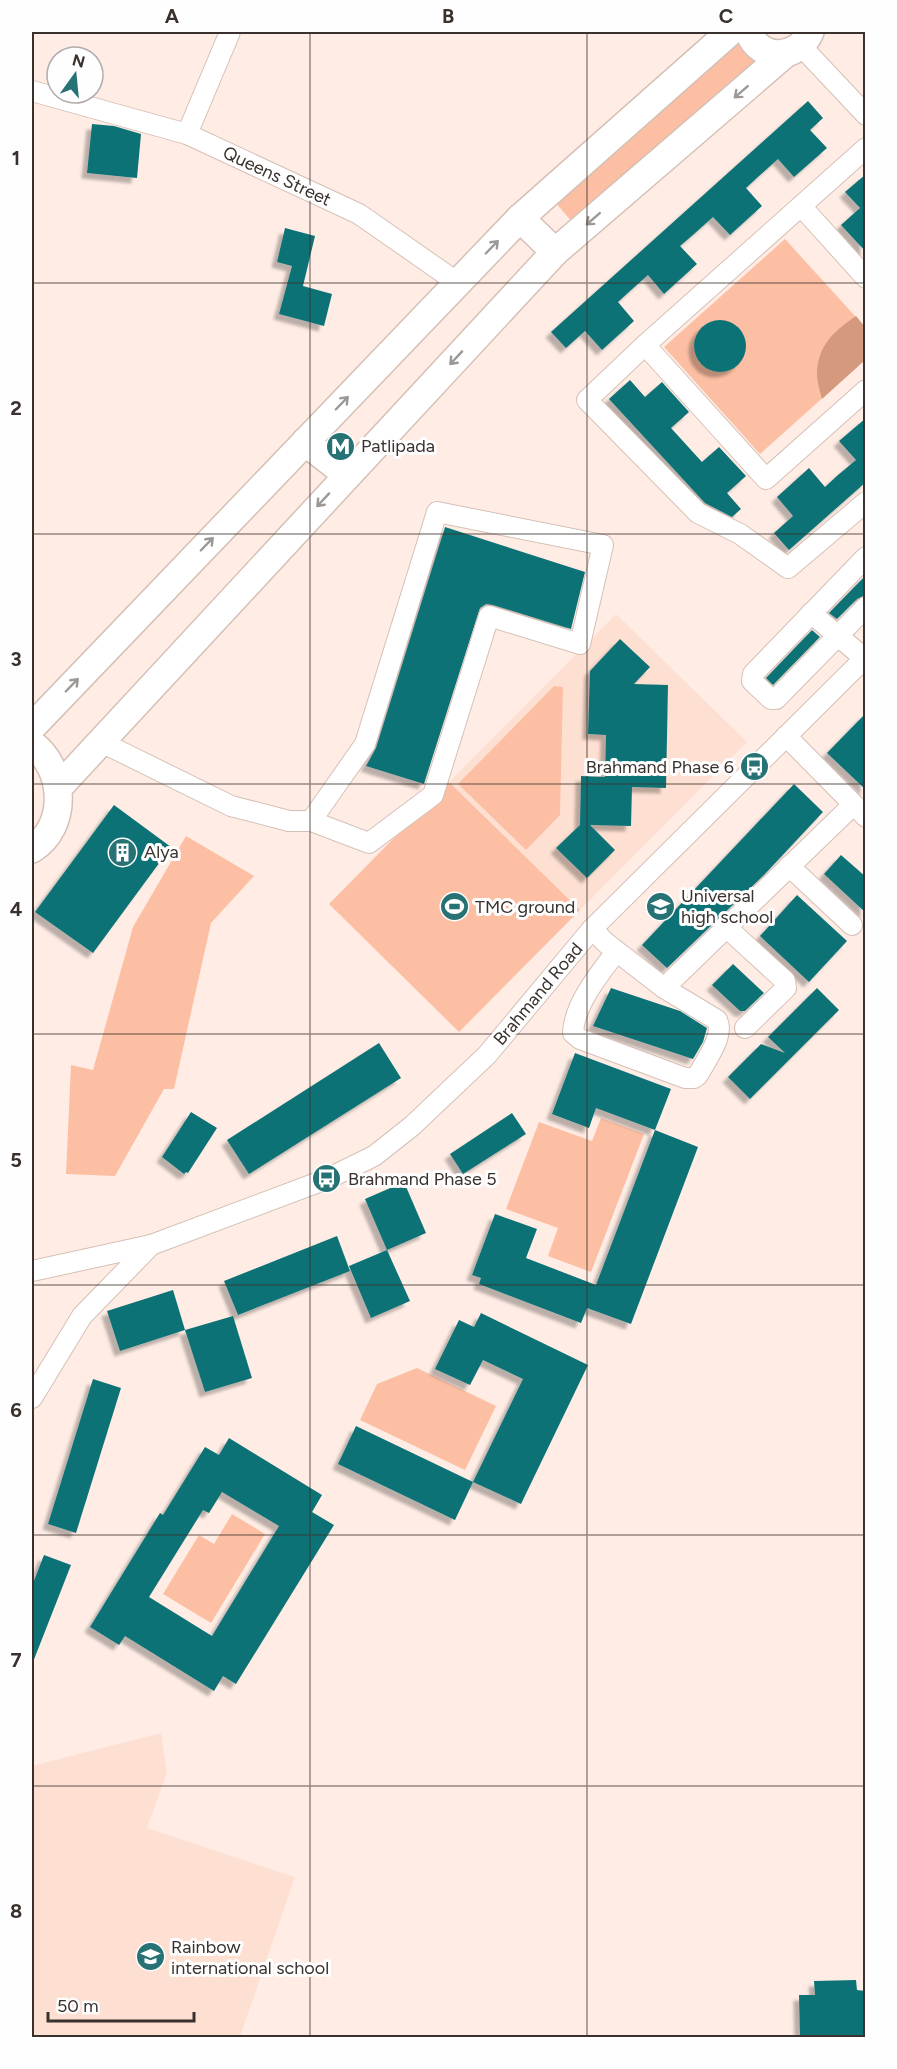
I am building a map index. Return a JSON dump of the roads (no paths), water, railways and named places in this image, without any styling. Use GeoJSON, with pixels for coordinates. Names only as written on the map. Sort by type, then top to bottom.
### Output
{"type":"FeatureCollection","features":[{"type":"Feature","properties":{"kind":"street"},"geometry":{"type":"LineString","coordinates":[[187,134],[230,32]]}},
{"type":"Feature","properties":{"kind":"street"},"geometry":{"type":"LineString","coordinates":[[32,727],[520,218],[730,32]]}},
{"type":"Feature","properties":{"kind":"street"},"geometry":{"type":"LineString","coordinates":[[749,32],[761,48],[777,54],[799,44]]}},
{"type":"Feature","properties":{"kind":"street"},"geometry":{"type":"LineString","coordinates":[[799,44],[866,115]]}},
{"type":"Feature","properties":{"kind":"street"},"geometry":{"type":"LineString","coordinates":[[58,788],[555,252],[799,44]]}},
{"type":"Feature","properties":{"kind":"street","name":"Queens Street"},"geometry":{"type":"LineString","coordinates":[[32,91],[187,134],[359,214],[458,283]]}},
{"type":"Feature","properties":{"kind":"street"},"geometry":{"type":"LineString","coordinates":[[866,148],[645,345],[587,400],[698,513],[740,534],[788,568],[866,502]]}},
{"type":"Feature","properties":{"kind":"street"},"geometry":{"type":"LineString","coordinates":[[801,206],[866,278]]}},
{"type":"Feature","properties":{"kind":"street"},"geometry":{"type":"LineString","coordinates":[[520,218],[555,252]]}},
{"type":"Feature","properties":{"kind":"street"},"geometry":{"type":"LineString","coordinates":[[645,345],[766,479],[866,390]]}},
{"type":"Feature","properties":{"kind":"street"},"geometry":{"type":"LineString","coordinates":[[305,442],[347,475]]}},
{"type":"Feature","properties":{"kind":"street"},"geometry":{"type":"LineString","coordinates":[[101,742],[231,806],[289,821],[311,821],[369,843],[433,795],[489,616],[580,644],[603,545],[436,512],[365,744],[311,821]]}},
{"type":"Feature","properties":{"kind":"street"},"geometry":{"type":"LineString","coordinates":[[866,557],[753,674],[752,681],[771,699],[776,699],[866,607]]}},
{"type":"Feature","properties":{"kind":"street"},"geometry":{"type":"LineString","coordinates":[[811,613],[865,658]]}},
{"type":"Feature","properties":{"kind":"street","name":"Brahmand Road"},"geometry":{"type":"LineString","coordinates":[[32,1271],[151,1245],[327,1179],[374,1156],[412,1126],[487,1055],[592,929],[865,658]]}},
{"type":"Feature","properties":{"kind":"street"},"geometry":{"type":"LineString","coordinates":[[664,988],[789,866],[862,813],[786,736]]}},
{"type":"Feature","properties":{"kind":"street"},"geometry":{"type":"LineString","coordinates":[[32,744],[52,767],[58,788],[58,809],[50,829],[32,849]]}},
{"type":"Feature","properties":{"kind":"street"},"geometry":{"type":"LineString","coordinates":[[789,866],[852,926]]}},
{"type":"Feature","properties":{"kind":"street"},"geometry":{"type":"LineString","coordinates":[[726,927],[785,981],[786,988],[745,1028]]}},
{"type":"Feature","properties":{"kind":"street"},"geometry":{"type":"LineString","coordinates":[[592,929],[616,952],[664,988],[714,1017],[720,1025],[720,1033],[694,1078],[674,1074],[580,1039],[573,1033],[574,1024],[593,982],[616,952]]}},
{"type":"Feature","properties":{"kind":"street","name":"Brahmand Road"},"geometry":{"type":"LineString","coordinates":[[32,1398],[82,1316],[151,1245]]}},
{"type":"Feature","properties":{"kind":"place","name":"Patlipada"},"geometry":{"type":"Point","coordinates":[340,446]}},
{"type":"Feature","properties":{"kind":"place","name":"Brahmand Phase 6"},"geometry":{"type":"Point","coordinates":[755,767]}},
{"type":"Feature","properties":{"kind":"place","name":"Alya"},"geometry":{"type":"Point","coordinates":[123,852]}},
{"type":"Feature","properties":{"kind":"place","name":"Universal high school"},"geometry":{"type":"Point","coordinates":[660,906]}},
{"type":"Feature","properties":{"kind":"place","name":"TMC ground"},"geometry":{"type":"Point","coordinates":[454,907]}},
{"type":"Feature","properties":{"kind":"place","name":"Brahmand Phase 5"},"geometry":{"type":"Point","coordinates":[327,1179]}},
{"type":"Feature","properties":{"kind":"place","name":"Rainbow international school"},"geometry":{"type":"Point","coordinates":[150,1957]}}]}
